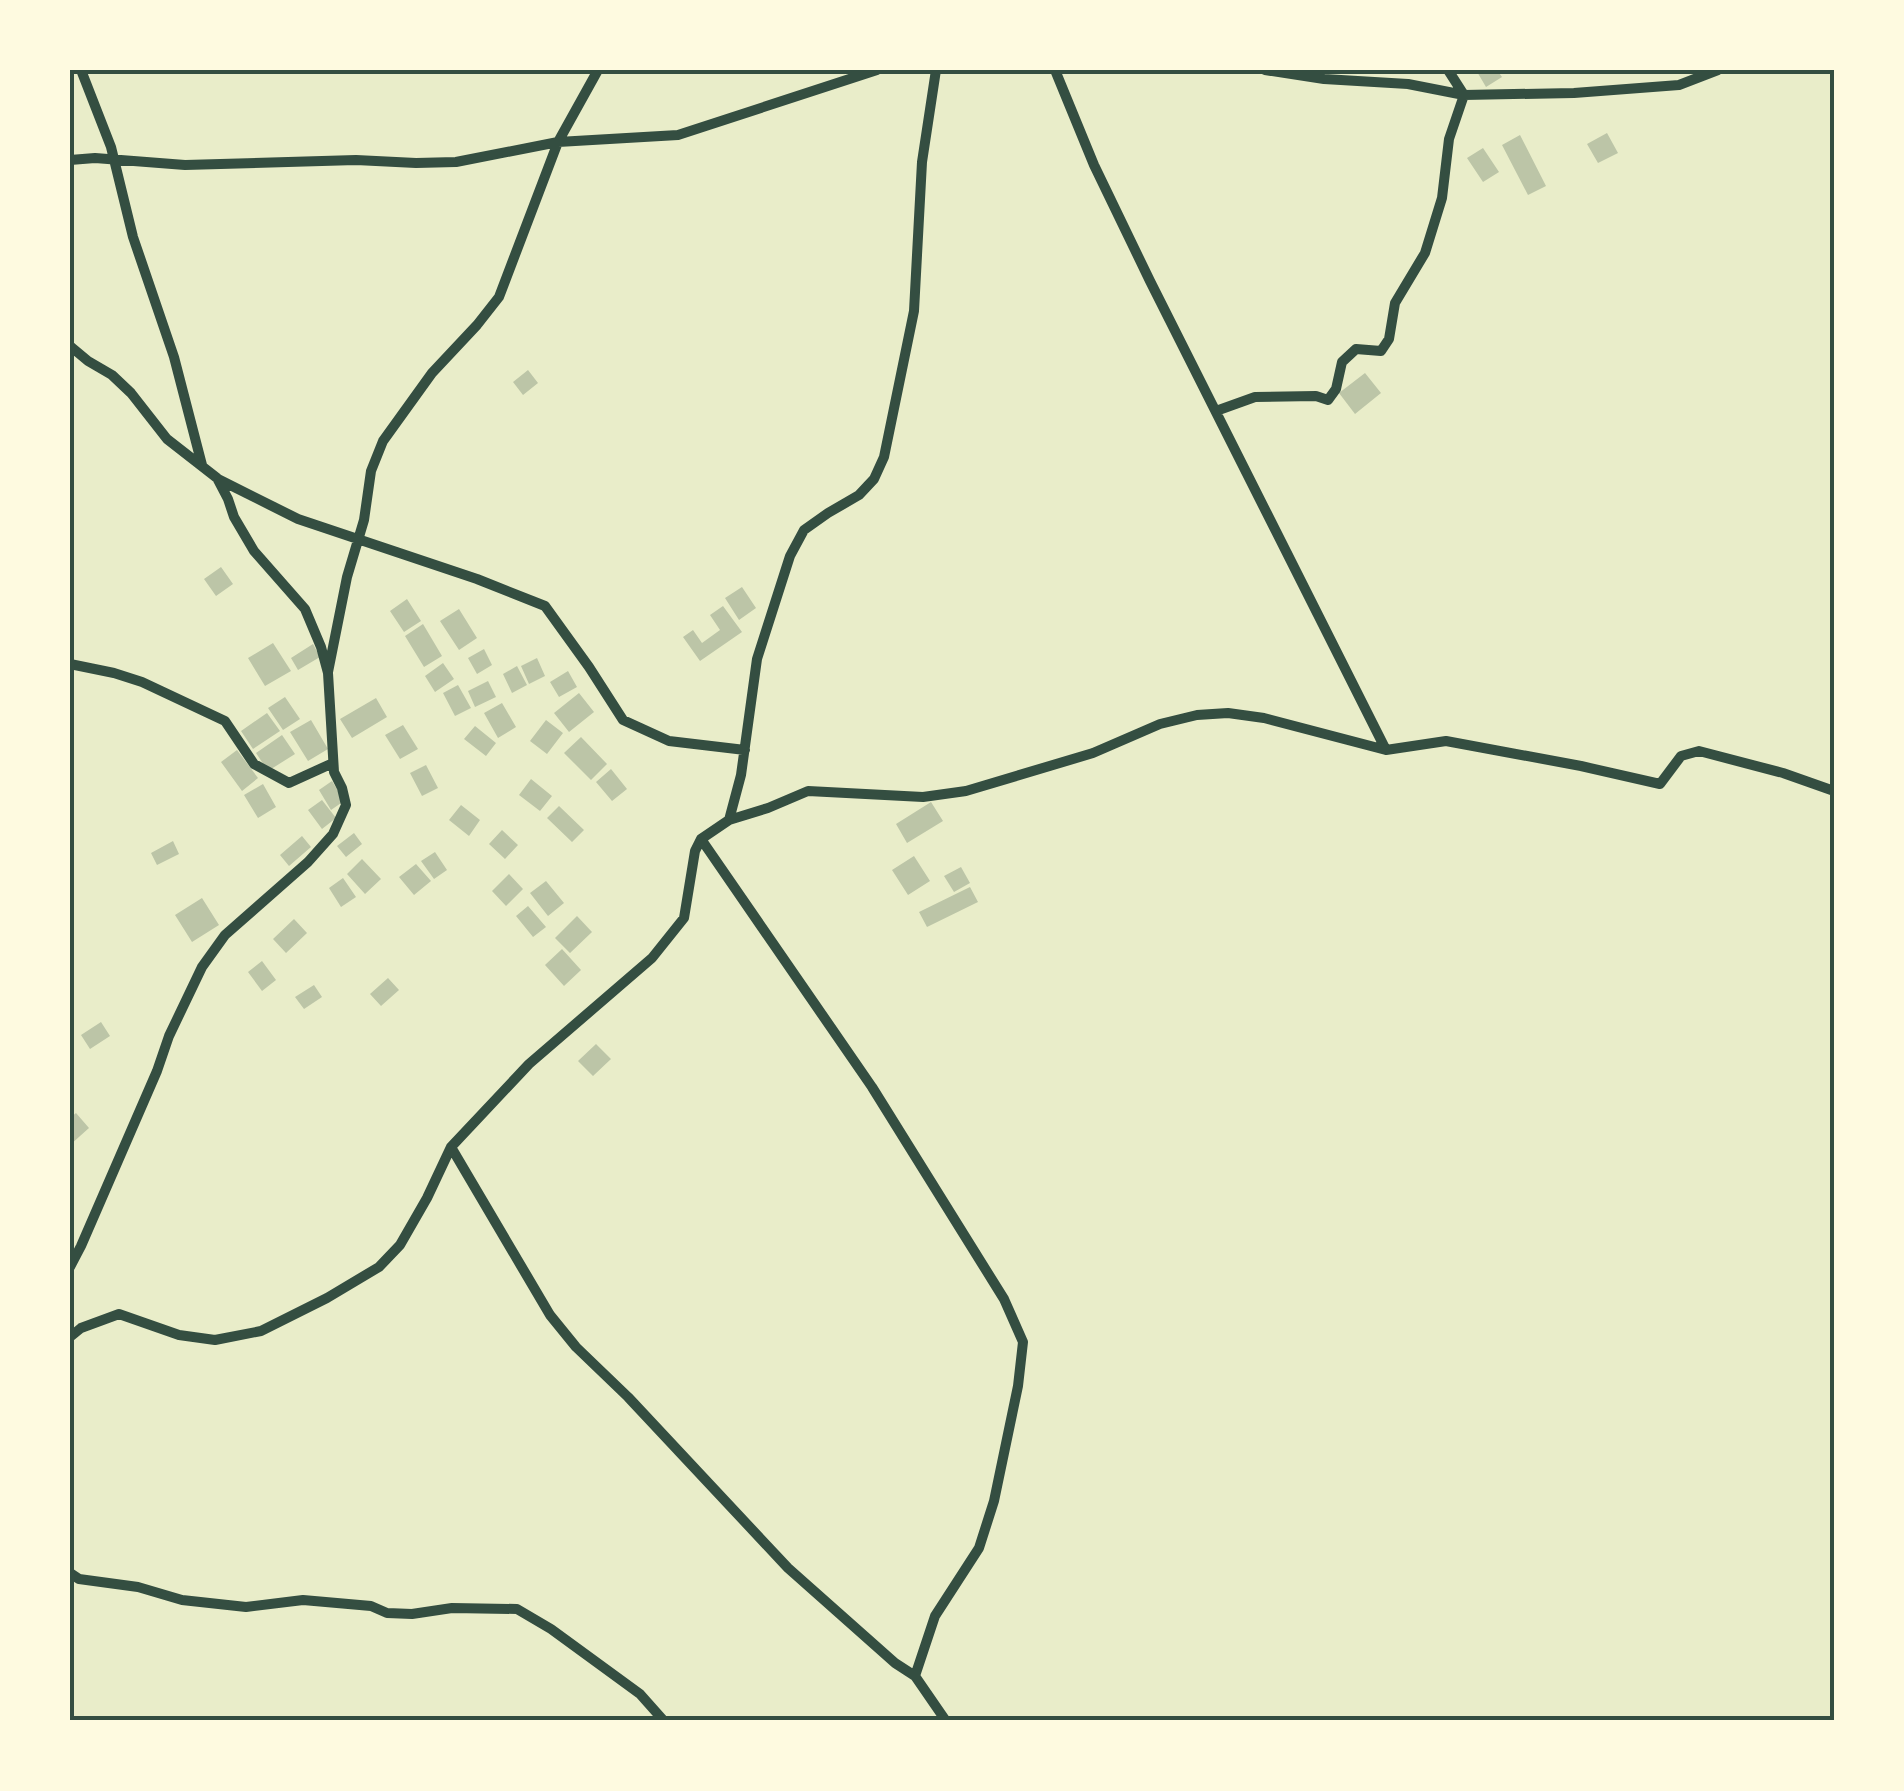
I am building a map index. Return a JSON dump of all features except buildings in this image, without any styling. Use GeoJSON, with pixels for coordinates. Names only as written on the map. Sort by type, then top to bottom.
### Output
{"type":"FeatureCollection","features":[{"type":"Feature","properties":{"kind":"street"},"geometry":{"type":"LineString","coordinates":[[80,70],[112,147],[134,237],[174,357],[202,466]]}},
{"type":"Feature","properties":{"kind":"street"},"geometry":{"type":"LineString","coordinates":[[328,673],[347,577],[364,520],[371,472],[384,441],[432,373],[499,297],[558,142],[598,70]]}},
{"type":"Feature","properties":{"kind":"street"},"geometry":{"type":"LineString","coordinates":[[70,160],[184,165],[442,162],[558,142],[678,135],[877,70]]}},
{"type":"Feature","properties":{"kind":"street"},"geometry":{"type":"LineString","coordinates":[[729,820],[742,775],[757,660],[790,556],[804,530],[859,496],[874,479],[884,457],[914,311],[922,162],[936,70]]}},
{"type":"Feature","properties":{"kind":"street"},"geometry":{"type":"LineString","coordinates":[[1055,70],[1094,165],[1150,282],[1386,750]]}},
{"type":"Feature","properties":{"kind":"street"},"geometry":{"type":"LineString","coordinates":[[1265,70],[1324,80],[1408,84],[1464,95],[1574,93],[1679,85],[1718,70]]}},
{"type":"Feature","properties":{"kind":"street"},"geometry":{"type":"LineString","coordinates":[[1448,70],[1464,95]]}},
{"type":"Feature","properties":{"kind":"street"},"geometry":{"type":"LineString","coordinates":[[1216,411],[1255,397],[1316,396],[1328,400],[1336,390],[1342,362],[1356,349],[1381,351],[1389,339],[1395,303],[1425,253],[1442,198],[1449,139],[1464,95]]}},
{"type":"Feature","properties":{"kind":"street"},"geometry":{"type":"LineString","coordinates":[[70,346],[112,374],[167,439],[217,478],[298,519],[477,579],[544,606],[624,720],[670,741],[745,750]]}},
{"type":"Feature","properties":{"kind":"street"},"geometry":{"type":"LineString","coordinates":[[70,1267],[202,966],[225,934],[308,862],[333,834],[346,806],[334,772],[328,673],[321,647],[304,609],[254,552],[217,478]]}},
{"type":"Feature","properties":{"kind":"street"},"geometry":{"type":"LineString","coordinates":[[70,664],[142,682],[225,721],[254,764],[289,783],[334,763]]}},
{"type":"Feature","properties":{"kind":"street"},"geometry":{"type":"LineString","coordinates":[[70,1337],[81,1328],[119,1314],[179,1335],[215,1340],[260,1331],[379,1268],[400,1245],[451,1147],[529,1064],[652,958],[684,918],[695,851],[701,839],[729,820],[808,791],[923,797],[966,791],[1093,753],[1160,724],[1228,713],[1264,718],[1386,750],[1446,741],[1660,784],[1681,756],[1699,751],[1783,773],[1834,792]]}},
{"type":"Feature","properties":{"kind":"street"},"geometry":{"type":"LineString","coordinates":[[701,839],[872,1087],[1004,1298],[1023,1342],[997,1485],[979,1548],[934,1616],[914,1676]]}},
{"type":"Feature","properties":{"kind":"street"},"geometry":{"type":"LineString","coordinates":[[451,1147],[550,1314],[576,1347],[788,1568],[914,1676],[946,1721]]}},
{"type":"Feature","properties":{"kind":"street"},"geometry":{"type":"LineString","coordinates":[[70,1574],[138,1586],[182,1600],[246,1606],[303,1600],[371,1606],[387,1613],[517,1609],[552,1629],[640,1694],[664,1721]]}}]}
